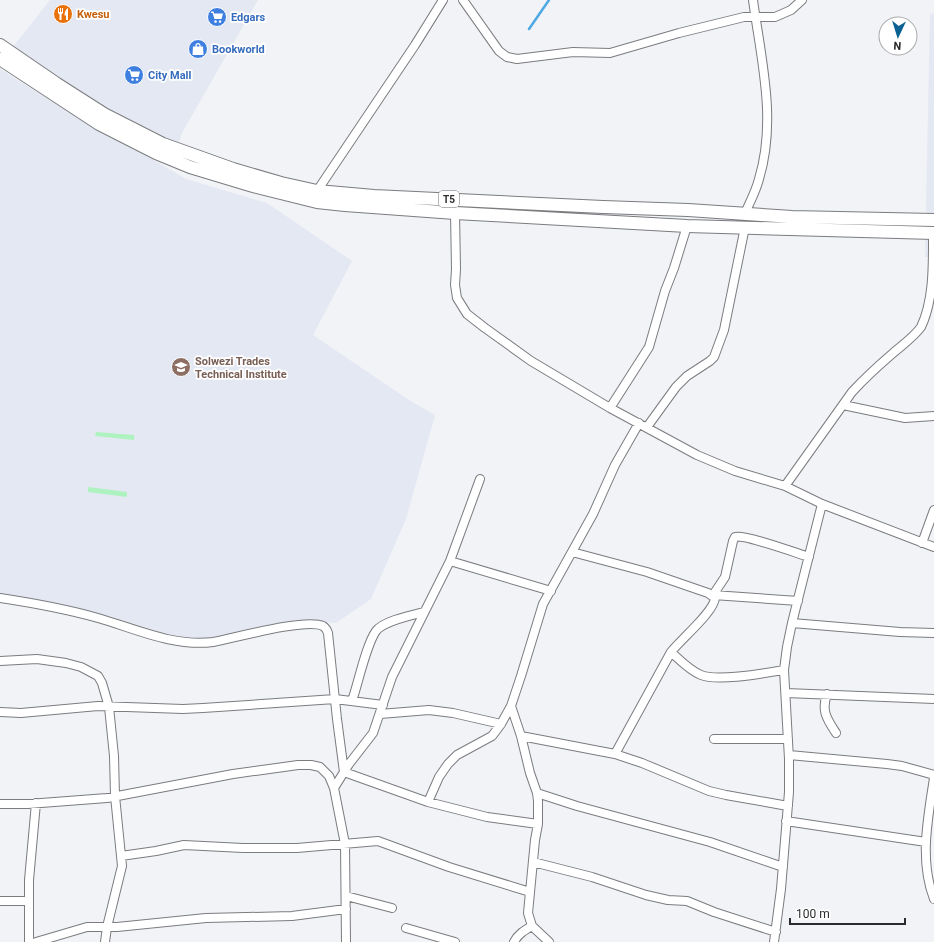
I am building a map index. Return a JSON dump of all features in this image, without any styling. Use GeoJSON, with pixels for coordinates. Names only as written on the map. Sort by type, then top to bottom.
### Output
{"type":"FeatureCollection","features":[{"type":"Feature","properties":{"kind":"highway","name":"T5"},"geometry":{"type":"LineString","coordinates":[[0,45],[104,114],[163,144],[233,169],[281,183],[317,191],[374,196],[745,213],[792,217],[934,220]]}},
{"type":"Feature","properties":{"kind":"highway","name":"T5"},"geometry":{"type":"LineString","coordinates":[[0,59],[99,124],[156,153],[190,167],[253,186],[317,202],[455,213],[687,226],[934,233]]}},
{"type":"Feature","properties":{"kind":"street"},"geometry":{"type":"LineString","coordinates":[[317,191],[415,45],[443,0]]}},
{"type":"Feature","properties":{"kind":"street"},"geometry":{"type":"LineString","coordinates":[[463,0],[499,51],[511,59],[525,59],[573,52],[610,53],[679,33],[744,17],[775,17],[791,10],[802,0]]}},
{"type":"Feature","properties":{"kind":"street"},"geometry":{"type":"LineString","coordinates":[[745,213],[759,180],[764,159],[767,134],[767,102],[764,63],[752,0]]}},
{"type":"Feature","properties":{"kind":"street"},"geometry":{"type":"LineString","coordinates":[[455,213],[455,285],[457,298],[468,314],[531,361],[610,408],[703,457],[735,471],[785,486],[822,504],[934,547]]}},
{"type":"Feature","properties":{"kind":"street"},"geometry":{"type":"LineString","coordinates":[[610,408],[649,347],[665,291],[687,226]]}},
{"type":"Feature","properties":{"kind":"street"},"geometry":{"type":"LineString","coordinates":[[428,802],[439,777],[448,764],[457,755],[492,736],[501,724],[511,706],[543,604],[593,514],[616,465],[643,425],[676,387],[687,376],[710,362],[714,357],[724,330],[745,227]]}},
{"type":"Feature","properties":{"kind":"street"},"geometry":{"type":"LineString","coordinates":[[785,486],[862,380],[910,339],[920,327],[930,305],[933,285],[934,233]]}},
{"type":"Feature","properties":{"kind":"street"},"geometry":{"type":"LineString","coordinates":[[843,405],[905,418],[934,416]]}},
{"type":"Feature","properties":{"kind":"street"},"geometry":{"type":"LineString","coordinates":[[334,788],[373,733],[392,676],[450,561],[480,479]]}},
{"type":"Feature","properties":{"kind":"street"},"geometry":{"type":"LineString","coordinates":[[774,942],[783,867],[788,806],[789,755],[784,670],[792,623],[822,504]]}},
{"type":"Feature","properties":{"kind":"street"},"geometry":{"type":"LineString","coordinates":[[922,542],[934,510]]}},
{"type":"Feature","properties":{"kind":"street"},"geometry":{"type":"LineString","coordinates":[[614,754],[671,652],[711,608],[715,598],[713,596],[726,577],[734,537],[737,536],[748,538],[809,557]]}},
{"type":"Feature","properties":{"kind":"street"},"geometry":{"type":"LineString","coordinates":[[572,552],[647,572],[713,596],[798,601]]}},
{"type":"Feature","properties":{"kind":"street"},"geometry":{"type":"LineString","coordinates":[[450,561],[551,591]]}},
{"type":"Feature","properties":{"kind":"street"},"geometry":{"type":"LineString","coordinates":[[0,598],[34,603],[90,616],[158,637],[199,644],[303,625],[323,626],[328,633],[344,772]]}},
{"type":"Feature","properties":{"kind":"street"},"geometry":{"type":"LineString","coordinates":[[352,701],[376,630],[395,619],[424,612]]}},
{"type":"Feature","properties":{"kind":"street"},"geometry":{"type":"LineString","coordinates":[[792,623],[900,632],[934,633]]}},
{"type":"Feature","properties":{"kind":"street"},"geometry":{"type":"LineString","coordinates":[[671,652],[693,671],[701,675],[714,678],[784,670]]}},
{"type":"Feature","properties":{"kind":"street"},"geometry":{"type":"LineString","coordinates":[[0,661],[37,659],[66,663],[82,667],[98,676],[102,683],[109,706],[121,856],[120,874],[107,927],[105,942]]}},
{"type":"Feature","properties":{"kind":"street"},"geometry":{"type":"LineString","coordinates":[[786,693],[934,699]]}},
{"type":"Feature","properties":{"kind":"street"},"geometry":{"type":"LineString","coordinates":[[827,694],[824,705],[825,711],[829,723],[836,733]]}},
{"type":"Feature","properties":{"kind":"street"},"geometry":{"type":"LineString","coordinates":[[0,712],[21,713],[98,706],[183,709],[335,699],[382,705]]}},
{"type":"Feature","properties":{"kind":"street"},"geometry":{"type":"LineString","coordinates":[[511,706],[521,736],[530,773],[537,793],[538,802],[538,824],[528,913],[532,926],[549,942]]}},
{"type":"Feature","properties":{"kind":"street"},"geometry":{"type":"LineString","coordinates":[[380,714],[429,710],[453,713],[501,724]]}},
{"type":"Feature","properties":{"kind":"street"},"geometry":{"type":"LineString","coordinates":[[521,736],[614,754],[642,763],[709,791],[788,806]]}},
{"type":"Feature","properties":{"kind":"street"},"geometry":{"type":"LineString","coordinates":[[714,739],[788,739]]}},
{"type":"Feature","properties":{"kind":"street"},"geometry":{"type":"LineString","coordinates":[[789,755],[902,766],[934,776],[926,842],[928,878],[934,899]]}},
{"type":"Feature","properties":{"kind":"street"},"geometry":{"type":"LineString","coordinates":[[0,804],[71,801],[115,796],[233,774],[298,765],[320,767],[329,776],[334,788],[345,844],[346,942]]}},
{"type":"Feature","properties":{"kind":"street"},"geometry":{"type":"LineString","coordinates":[[344,772],[428,802],[486,817],[538,824]]}},
{"type":"Feature","properties":{"kind":"street"},"geometry":{"type":"LineString","coordinates":[[537,793],[577,806],[710,842],[783,867]]}},
{"type":"Feature","properties":{"kind":"street"},"geometry":{"type":"LineString","coordinates":[[29,942],[29,880],[36,803]]}},
{"type":"Feature","properties":{"kind":"street"},"geometry":{"type":"LineString","coordinates":[[786,821],[926,842]]}},
{"type":"Feature","properties":{"kind":"street"},"geometry":{"type":"LineString","coordinates":[[121,856],[184,845],[243,848],[297,848],[378,841],[442,865],[530,892]]}},
{"type":"Feature","properties":{"kind":"street"},"geometry":{"type":"LineString","coordinates":[[533,862],[592,877],[646,895],[668,900],[687,901],[714,912],[776,932]]}},
{"type":"Feature","properties":{"kind":"street"},"geometry":{"type":"LineString","coordinates":[[346,896],[392,908]]}},
{"type":"Feature","properties":{"kind":"street"},"geometry":{"type":"LineString","coordinates":[[0,901],[29,901]]}},
{"type":"Feature","properties":{"kind":"street"},"geometry":{"type":"LineString","coordinates":[[36,942],[87,927],[107,927],[206,918],[292,916],[346,909]]}},
{"type":"Feature","properties":{"kind":"street"},"geometry":{"type":"LineString","coordinates":[[514,942],[516,938],[532,926]]}},
{"type":"Feature","properties":{"kind":"street"},"geometry":{"type":"LineString","coordinates":[[406,928],[455,942]]}},
{"type":"Feature","properties":{"kind":"shaded area","name":"City Mall"},"geometry":{"type":"Polygon","coordinates":[[[50,0],[258,0],[182,133],[177,148],[92,102],[12,48],[50,0]]]}},
{"type":"Feature","properties":{"kind":"shaded area"},"geometry":{"type":"Polygon","coordinates":[[[933,12],[934,257],[925,257],[930,14],[933,14],[933,12]]]}},
{"type":"Feature","properties":{"kind":"shaded area","name":"Solwezi Trades Technical Institute"},"geometry":{"type":"Polygon","coordinates":[[[0,69],[43,96],[186,179],[267,203],[352,261],[313,335],[409,400],[435,415],[406,519],[371,599],[336,623],[303,620],[211,639],[186,639],[97,613],[0,593],[0,69]]]}},
{"type":"Feature","properties":{"kind":"green space"},"geometry":{"type":"Polygon","coordinates":[[[96,432],[134,435],[134,440],[95,436],[96,432]]]}},
{"type":"Feature","properties":{"kind":"green space"},"geometry":{"type":"Polygon","coordinates":[[[88,487],[127,492],[127,497],[88,492],[88,487]]]}},
{"type":"Feature","properties":{"kind":"waterway"},"geometry":{"type":"LineString","coordinates":[[529,29],[549,0]]}},
{"type":"Feature","properties":{"kind":"place","name":"Kwesu"},"geometry":{"type":"Point","coordinates":[63,14]}},
{"type":"Feature","properties":{"kind":"place","name":"Edgars"},"geometry":{"type":"Point","coordinates":[217,17]}},
{"type":"Feature","properties":{"kind":"place","name":"Bookworld"},"geometry":{"type":"Point","coordinates":[198,49]}},
{"type":"Feature","properties":{"kind":"place","name":"City Mall"},"geometry":{"type":"Point","coordinates":[134,75]}},
{"type":"Feature","properties":{"kind":"place","name":"Solwezi Trades Technical Institute"},"geometry":{"type":"Point","coordinates":[181,367]}}]}
